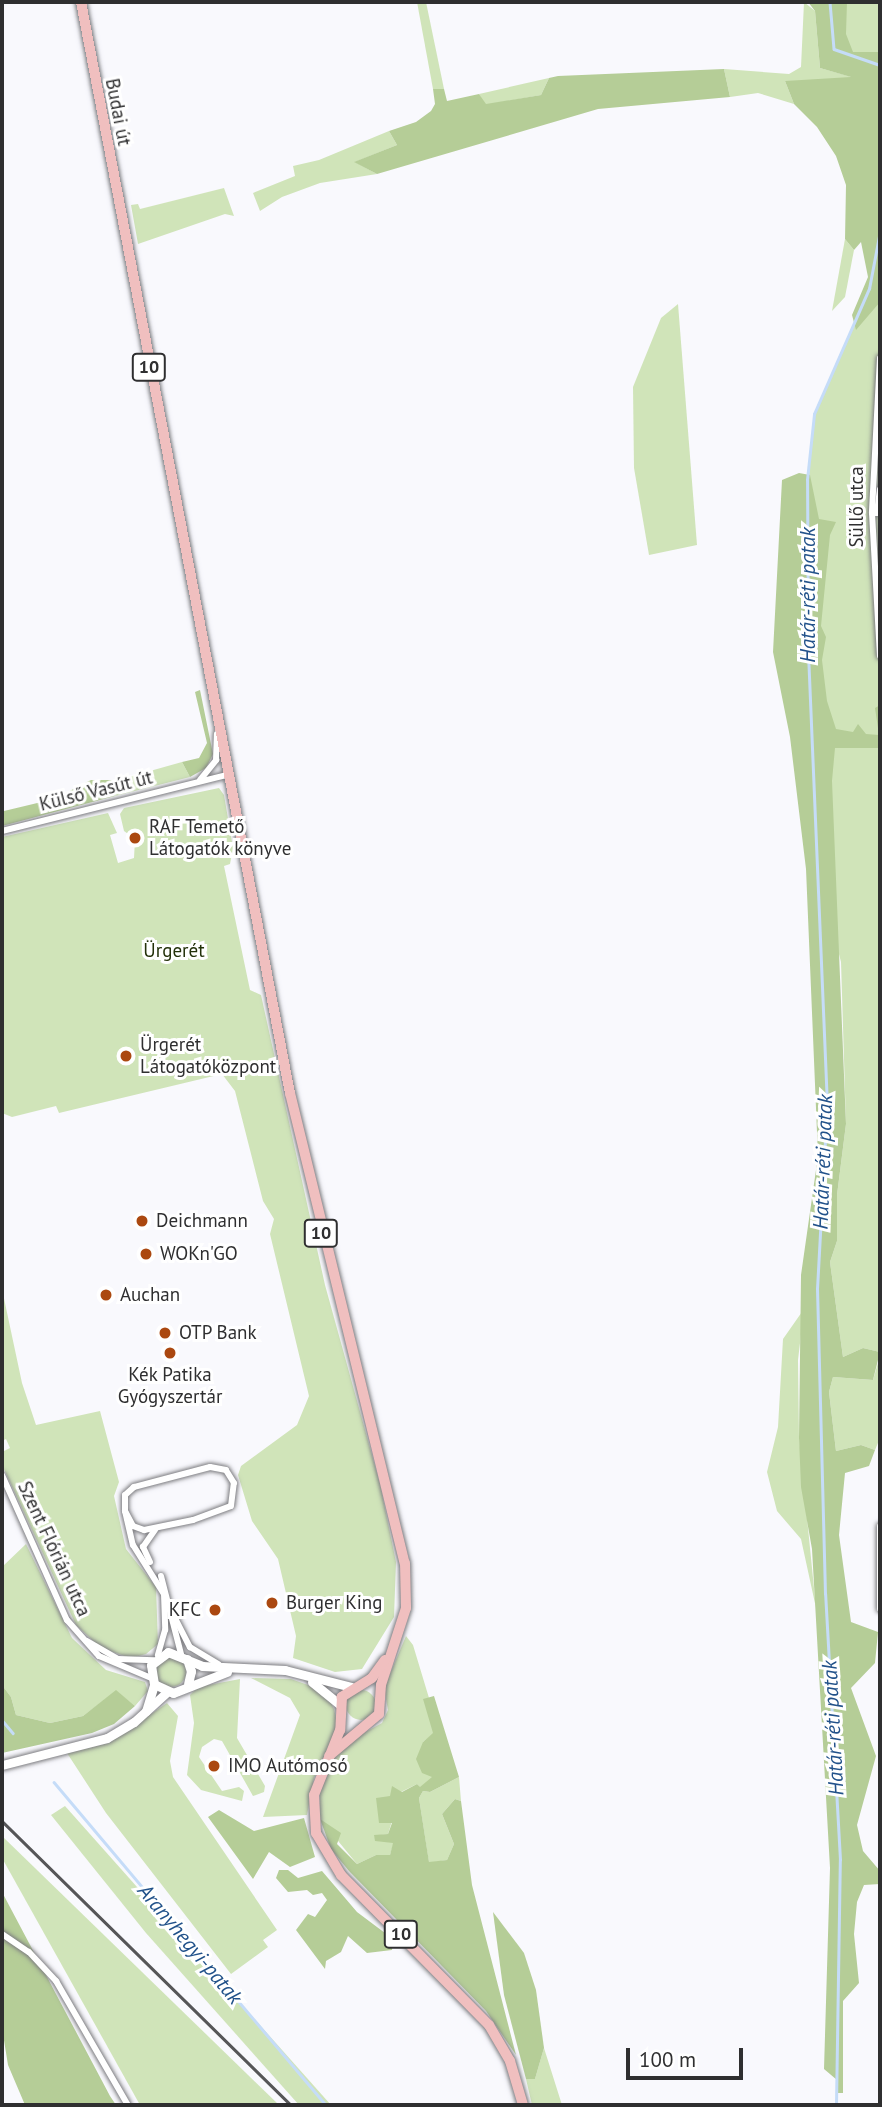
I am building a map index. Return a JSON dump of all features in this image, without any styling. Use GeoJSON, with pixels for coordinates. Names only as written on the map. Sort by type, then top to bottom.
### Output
{"type":"FeatureCollection","features":[{"type":"Feature","properties":{"kind":"main road","name":"Budai út"},"geometry":{"type":"LineString","coordinates":[[81,2],[217,723]]}},
{"type":"Feature","properties":{"kind":"main road","name":"10"},"geometry":{"type":"LineString","coordinates":[[217,723],[313,1200],[405,1563],[406,1608],[379,1697],[379,1714],[329,1756]]}},
{"type":"Feature","properties":{"kind":"main road","name":"10"},"geometry":{"type":"LineString","coordinates":[[362,1685],[395,1644]]}},
{"type":"Feature","properties":{"kind":"main road"},"geometry":{"type":"LineString","coordinates":[[351,1688],[362,1685],[379,1697]]}},
{"type":"Feature","properties":{"kind":"main road","name":"10"},"geometry":{"type":"LineString","coordinates":[[351,1688],[341,1709],[313,1809],[321,1848],[341,1875],[489,2025],[510,2062],[523,2105]]}},
{"type":"Feature","properties":{"kind":"main road"},"geometry":{"type":"LineString","coordinates":[[341,1709],[352,1724],[365,1725]]}},
{"type":"Feature","properties":{"kind":"street","name":"Süllő utca"},"geometry":{"type":"LineString","coordinates":[[880,358],[872,513],[880,656]]}},
{"type":"Feature","properties":{"kind":"street"},"geometry":{"type":"LineString","coordinates":[[872,513],[877,513],[880,489]]}},
{"type":"Feature","properties":{"kind":"street"},"geometry":{"type":"LineString","coordinates":[[198,781],[216,760],[217,723]]}},
{"type":"Feature","properties":{"kind":"street","name":"Külső Vasút út"},"geometry":{"type":"LineString","coordinates":[[2,831],[227,775]]}},
{"type":"Feature","properties":{"kind":"street"},"geometry":{"type":"LineString","coordinates":[[125,1511],[133,1526],[156,1529],[227,1510],[235,1491],[229,1473],[210,1467],[134,1487],[125,1495],[125,1511],[133,1545],[164,1594],[165,1630],[156,1658],[146,1712]]}},
{"type":"Feature","properties":{"kind":"street","name":"Szent Flórián utca"},"geometry":{"type":"LineString","coordinates":[[2,1475],[58,1602],[79,1636],[99,1656],[152,1681]]}},
{"type":"Feature","properties":{"kind":"street"},"geometry":{"type":"LineString","coordinates":[[880,1526],[880,1609]]}},
{"type":"Feature","properties":{"kind":"street"},"geometry":{"type":"LineString","coordinates":[[156,1529],[147,1536],[144,1551],[163,1580],[184,1657],[191,1671],[188,1684]]}},
{"type":"Feature","properties":{"kind":"street"},"geometry":{"type":"LineString","coordinates":[[172,1610],[190,1647],[235,1670]]}},
{"type":"Feature","properties":{"kind":"street","name":"Szent Flórián utca"},"geometry":{"type":"LineString","coordinates":[[79,1636],[118,1659],[156,1658]]}},
{"type":"Feature","properties":{"kind":"street"},"geometry":{"type":"LineString","coordinates":[[156,1658],[184,1657],[202,1666],[235,1670],[271,1668],[351,1688]]}},
{"type":"Feature","properties":{"kind":"street"},"geometry":{"type":"LineString","coordinates":[[2,1765],[107,1738],[146,1712],[167,1692],[235,1670]]}},
{"type":"Feature","properties":{"kind":"street"},"geometry":{"type":"LineString","coordinates":[[299,1674],[341,1709]]}},
{"type":"Feature","properties":{"kind":"street"},"geometry":{"type":"LineString","coordinates":[[152,1681],[167,1692]]}},
{"type":"Feature","properties":{"kind":"street"},"geometry":{"type":"LineString","coordinates":[[2,1934],[29,1952],[56,1981],[128,2105]]}},
{"type":"Feature","properties":{"kind":"green space"},"geometry":{"type":"Polygon","coordinates":[[[417,2],[426,2],[444,89],[433,89],[417,2]]]}},
{"type":"Feature","properties":{"kind":"green space"},"geometry":{"type":"Polygon","coordinates":[[[804,2],[815,11],[820,68],[852,77],[846,81],[785,81],[794,104],[758,93],[730,97],[724,69],[789,74],[801,67],[804,2]]]}},
{"type":"Feature","properties":{"kind":"green space"},"geometry":{"type":"Polygon","coordinates":[[[808,2],[847,2],[846,34],[853,52],[880,52],[880,302],[856,330],[852,315],[868,277],[861,242],[854,250],[845,239],[846,185],[836,156],[817,127],[794,104],[785,81],[851,77],[820,68],[815,11],[808,2]]]}},
{"type":"Feature","properties":{"kind":"green space"},"geometry":{"type":"Polygon","coordinates":[[[830,2],[880,2],[880,65],[838,54],[830,2]]]}},
{"type":"Feature","properties":{"kind":"green space"},"geometry":{"type":"Polygon","coordinates":[[[724,69],[730,97],[598,109],[377,174],[354,162],[397,145],[389,131],[416,122],[431,111],[435,104],[433,89],[444,89],[447,101],[479,94],[486,104],[541,95],[549,78],[558,76],[724,69]]]}},
{"type":"Feature","properties":{"kind":"green space"},"geometry":{"type":"Polygon","coordinates":[[[549,78],[541,95],[485,105],[479,94],[549,78]]]}},
{"type":"Feature","properties":{"kind":"green space"},"geometry":{"type":"Polygon","coordinates":[[[389,131],[397,145],[355,162],[377,174],[320,183],[282,197],[260,211],[253,193],[295,176],[293,166],[319,160],[389,131]]]}},
{"type":"Feature","properties":{"kind":"green space"},"geometry":{"type":"Polygon","coordinates":[[[224,188],[234,216],[225,214],[138,244],[131,205],[138,204],[140,209],[224,188]]]}},
{"type":"Feature","properties":{"kind":"green space"},"geometry":{"type":"Polygon","coordinates":[[[880,231],[880,1352],[863,1348],[843,1357],[830,1262],[837,1241],[837,1195],[846,1124],[841,962],[821,883],[807,480],[814,414],[869,289],[880,231]]]}},
{"type":"Feature","properties":{"kind":"green space"},"geometry":{"type":"Polygon","coordinates":[[[845,239],[854,250],[845,297],[832,311],[845,239]]]}},
{"type":"Feature","properties":{"kind":"green space"},"geometry":{"type":"Polygon","coordinates":[[[678,304],[697,545],[649,555],[634,468],[633,387],[661,318],[678,304]]]}},
{"type":"Feature","properties":{"kind":"green space"},"geometry":{"type":"Polygon","coordinates":[[[799,473],[810,475],[819,519],[836,522],[830,535],[821,626],[826,637],[822,660],[827,701],[836,729],[853,732],[858,724],[866,734],[879,735],[875,708],[880,705],[880,748],[835,748],[832,781],[846,1124],[837,1195],[837,1241],[830,1262],[843,1357],[863,1348],[880,1352],[873,1380],[833,1377],[829,1392],[836,1451],[861,1445],[875,1450],[869,1466],[845,1473],[839,1535],[851,1622],[878,1632],[875,1663],[851,1688],[876,1756],[857,1825],[863,1851],[880,1871],[880,1884],[864,1885],[857,1902],[854,1934],[859,1983],[843,2001],[843,2093],[838,2093],[837,2080],[824,2069],[830,1868],[812,1549],[801,1487],[799,1438],[801,1275],[818,1156],[806,869],[790,737],[773,652],[782,480],[799,473]]]}},
{"type":"Feature","properties":{"kind":"green space"},"geometry":{"type":"Polygon","coordinates":[[[200,690],[213,754],[206,768],[190,777],[182,762],[199,758],[207,743],[195,692],[200,690]]]}},
{"type":"Feature","properties":{"kind":"green space"},"geometry":{"type":"Polygon","coordinates":[[[182,762],[190,777],[115,796],[111,789],[118,780],[182,762]]]}},
{"type":"Feature","properties":{"kind":"green space"},"geometry":{"type":"Polygon","coordinates":[[[91,780],[118,780],[111,789],[115,796],[2,826],[4,811],[54,799],[91,780]]]}},
{"type":"Feature","properties":{"kind":"green space","name":"Ürgerét"},"geometry":{"type":"Polygon","coordinates":[[[219,788],[224,795],[233,848],[230,864],[224,866],[250,990],[261,995],[325,1285],[380,1484],[396,1562],[394,1617],[362,1669],[335,1672],[293,1658],[296,1636],[278,1559],[252,1521],[238,1475],[241,1466],[297,1425],[309,1396],[270,1234],[274,1219],[263,1201],[235,1091],[222,1074],[59,1113],[56,1106],[12,1117],[2,1113],[2,837],[108,813],[117,833],[110,835],[118,863],[134,858],[135,839],[124,831],[120,814],[124,808],[219,788]]]}},
{"type":"Feature","properties":{"kind":"green space"},"geometry":{"type":"Polygon","coordinates":[[[2,1289],[22,1383],[36,1425],[100,1411],[119,1482],[114,1496],[126,1549],[156,1587],[158,1644],[146,1654],[131,1658],[101,1648],[76,1625],[2,1465],[2,1452],[10,1448],[6,1439],[2,1441],[2,1289]]]}},
{"type":"Feature","properties":{"kind":"green space"},"geometry":{"type":"Polygon","coordinates":[[[804,1309],[798,1360],[799,1438],[816,1608],[801,1539],[777,1511],[767,1472],[778,1427],[783,1339],[804,1309]]]}},
{"type":"Feature","properties":{"kind":"green space"},"geometry":{"type":"Polygon","coordinates":[[[880,1356],[880,1438],[875,1450],[861,1445],[836,1451],[829,1392],[833,1377],[873,1380],[880,1356]]]}},
{"type":"Feature","properties":{"kind":"green space"},"geometry":{"type":"Polygon","coordinates":[[[26,1544],[72,1638],[106,1670],[145,1682],[148,1691],[135,1706],[116,1691],[83,1716],[50,1723],[16,1715],[11,1697],[2,1685],[2,1567],[26,1544]]]}},
{"type":"Feature","properties":{"kind":"green space"},"geometry":{"type":"Polygon","coordinates":[[[406,1636],[413,1645],[429,1698],[424,1700],[434,1733],[423,1742],[433,1777],[420,1788],[417,1784],[401,1792],[388,1834],[374,1836],[394,1842],[390,1855],[376,1855],[357,1864],[320,1819],[320,1792],[334,1759],[349,1741],[382,1723],[388,1710],[384,1688],[406,1636]]]}},
{"type":"Feature","properties":{"kind":"green space"},"geometry":{"type":"Polygon","coordinates":[[[171,1657],[177,1658],[185,1666],[185,1678],[177,1686],[171,1687],[165,1686],[157,1678],[156,1672],[157,1666],[165,1658],[171,1657]]]}},
{"type":"Feature","properties":{"kind":"green space"},"geometry":{"type":"Polygon","coordinates":[[[251,1678],[291,1679],[308,1685],[329,1699],[334,1709],[338,1727],[314,1778],[307,1815],[263,1817],[300,1715],[290,1698],[251,1678]]]}},
{"type":"Feature","properties":{"kind":"green space"},"geometry":{"type":"Polygon","coordinates":[[[240,1679],[237,1738],[265,1786],[264,1792],[253,1796],[222,1741],[214,1739],[202,1747],[199,1757],[222,1791],[239,1787],[244,1791],[242,1801],[201,1790],[187,1775],[194,1723],[190,1695],[198,1687],[240,1679]]]}},
{"type":"Feature","properties":{"kind":"green space"},"geometry":{"type":"Polygon","coordinates":[[[2,1685],[11,1697],[16,1715],[50,1723],[83,1716],[116,1690],[135,1706],[114,1724],[92,1733],[2,1753],[2,1685]]]}},
{"type":"Feature","properties":{"kind":"green space"},"geometry":{"type":"Polygon","coordinates":[[[361,1690],[371,1695],[376,1705],[371,1715],[361,1720],[351,1715],[346,1705],[351,1695],[361,1690]]]}},
{"type":"Feature","properties":{"kind":"green space"},"geometry":{"type":"Polygon","coordinates":[[[434,1696],[459,1777],[430,1792],[423,1791],[419,1798],[429,1862],[447,1860],[454,1844],[442,1814],[455,1799],[461,1801],[472,1885],[516,2055],[486,2011],[349,1871],[331,1849],[320,1819],[341,1833],[337,1844],[357,1864],[376,1855],[390,1855],[393,1843],[375,1841],[374,1835],[388,1834],[392,1823],[379,1823],[376,1798],[390,1796],[392,1786],[402,1792],[417,1784],[420,1787],[432,1777],[422,1773],[416,1759],[423,1742],[433,1733],[423,1699],[434,1696]]]}},
{"type":"Feature","properties":{"kind":"green space"},"geometry":{"type":"Polygon","coordinates":[[[167,1703],[178,1716],[170,1761],[173,1777],[277,1930],[263,1940],[268,1947],[231,1974],[106,1813],[67,1753],[109,1743],[167,1703]]]}},
{"type":"Feature","properties":{"kind":"green space"},"geometry":{"type":"Polygon","coordinates":[[[459,1777],[461,1801],[455,1799],[442,1814],[454,1844],[447,1860],[429,1863],[419,1798],[423,1791],[430,1792],[459,1777]]]}},
{"type":"Feature","properties":{"kind":"green space"},"geometry":{"type":"Polygon","coordinates":[[[65,1806],[331,2105],[299,2105],[146,1933],[51,1815],[65,1806]]]}},
{"type":"Feature","properties":{"kind":"green space"},"geometry":{"type":"Polygon","coordinates":[[[219,1810],[254,1831],[304,1818],[315,1857],[290,1867],[269,1852],[253,1879],[208,1817],[219,1810]]]}},
{"type":"Feature","properties":{"kind":"green space"},"geometry":{"type":"Polygon","coordinates":[[[2,1836],[279,2105],[140,2105],[2,1858],[2,1836]]]}},
{"type":"Feature","properties":{"kind":"green space"},"geometry":{"type":"Polygon","coordinates":[[[279,1870],[288,1870],[298,1878],[322,1871],[357,1912],[393,1939],[392,1950],[367,1953],[348,1936],[341,1952],[326,1961],[325,1969],[296,1930],[308,1914],[315,1917],[327,1900],[322,1893],[313,1895],[307,1890],[288,1892],[276,1878],[279,1870]]]}},
{"type":"Feature","properties":{"kind":"green space"},"geometry":{"type":"Polygon","coordinates":[[[2,1892],[116,2105],[25,2105],[8,2065],[2,2028],[2,1892]]]}},
{"type":"Feature","properties":{"kind":"green space"},"geometry":{"type":"Polygon","coordinates":[[[493,1912],[524,1953],[536,1990],[544,2048],[535,2079],[526,2079],[504,1995],[493,1912]]]}},
{"type":"Feature","properties":{"kind":"green space"},"geometry":{"type":"Polygon","coordinates":[[[544,2048],[562,2105],[532,2105],[526,2079],[535,2079],[544,2048]]]}},
{"type":"Feature","properties":{"kind":"waterway","name":"Határ-réti patak"},"geometry":{"type":"LineString","coordinates":[[830,2],[834,49],[880,65]]}},
{"type":"Feature","properties":{"kind":"waterway","name":"Határ-réti patak"},"geometry":{"type":"LineString","coordinates":[[836,2105],[840,1860],[825,1594],[817,1289],[827,1106],[808,658],[807,480],[814,414],[869,289],[880,231]]}},
{"type":"Feature","properties":{"kind":"waterway","name":"Aranyhegyi-patak"},"geometry":{"type":"LineString","coordinates":[[2,1720],[13,1733]]}},
{"type":"Feature","properties":{"kind":"waterway","name":"Aranyhegyi-patak"},"geometry":{"type":"LineString","coordinates":[[54,1782],[326,2105]]}},
{"type":"Feature","properties":{"kind":"railway"},"geometry":{"type":"LineString","coordinates":[[2,1821],[291,2105]]}},
{"type":"Feature","properties":{"kind":"place","name":"RAF Temető Látogatók könyve"},"geometry":{"type":"Point","coordinates":[135,838]}},
{"type":"Feature","properties":{"kind":"place","name":"Ürgerét Látogatóközpont"},"geometry":{"type":"Point","coordinates":[126,1056]}},
{"type":"Feature","properties":{"kind":"place","name":"Deichmann"},"geometry":{"type":"Point","coordinates":[142,1221]}},
{"type":"Feature","properties":{"kind":"place","name":"WOKn'GO"},"geometry":{"type":"Point","coordinates":[146,1254]}},
{"type":"Feature","properties":{"kind":"place","name":"Auchan"},"geometry":{"type":"Point","coordinates":[106,1295]}},
{"type":"Feature","properties":{"kind":"place","name":"OTP Bank"},"geometry":{"type":"Point","coordinates":[165,1333]}},
{"type":"Feature","properties":{"kind":"place","name":"Kék Patika Gyógyszertár"},"geometry":{"type":"Point","coordinates":[170,1353]}},
{"type":"Feature","properties":{"kind":"place","name":"Burger King"},"geometry":{"type":"Point","coordinates":[272,1603]}},
{"type":"Feature","properties":{"kind":"place","name":"KFC"},"geometry":{"type":"Point","coordinates":[215,1610]}},
{"type":"Feature","properties":{"kind":"place","name":"IMO Autómosó"},"geometry":{"type":"Point","coordinates":[214,1766]}}]}
